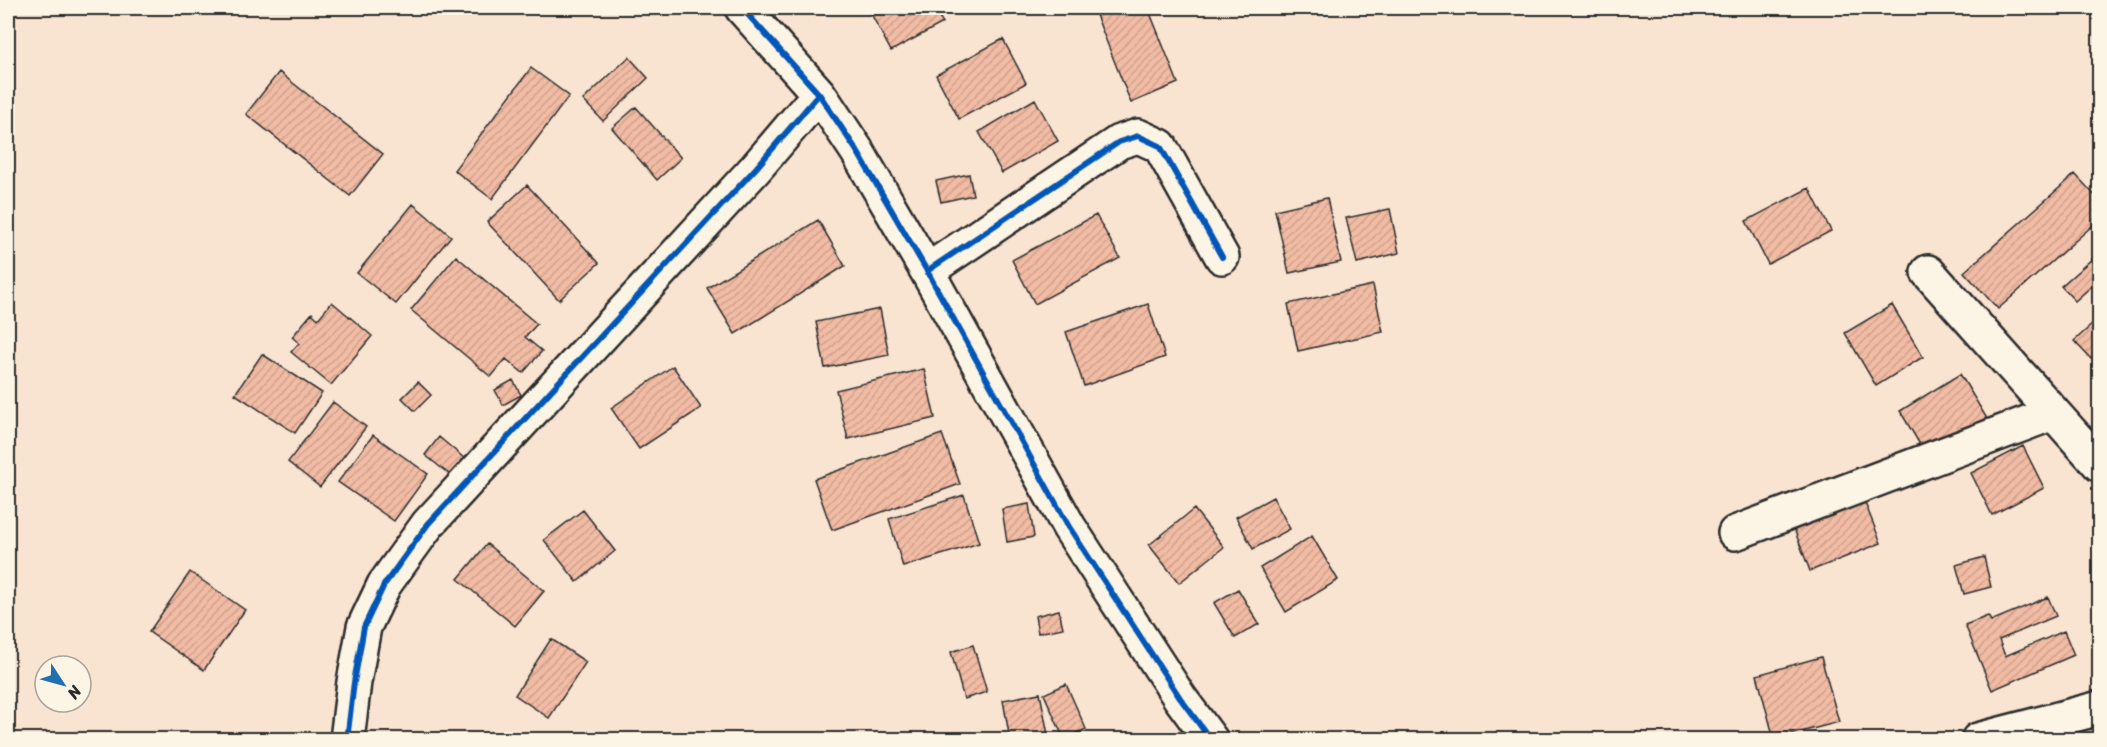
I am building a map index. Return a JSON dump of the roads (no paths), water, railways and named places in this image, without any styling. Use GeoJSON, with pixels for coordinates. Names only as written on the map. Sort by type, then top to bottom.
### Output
{"type":"FeatureCollection","features":[{"type":"Feature","properties":{"kind":"street"},"geometry":{"type":"LineString","coordinates":[[742,8],[819,94],[857,151],[927,271],[1069,527],[1180,698],[1211,740]]}},
{"type":"Feature","properties":{"kind":"street"},"geometry":{"type":"LineString","coordinates":[[347,740],[364,627],[384,585],[428,524],[756,168],[819,94]]}},
{"type":"Feature","properties":{"kind":"street"},"geometry":{"type":"LineString","coordinates":[[927,271],[1119,142],[1138,136],[1160,146],[1222,257]]}},
{"type":"Feature","properties":{"kind":"street"},"geometry":{"type":"LineString","coordinates":[[1928,272],[2100,465]]}},
{"type":"Feature","properties":{"kind":"street"},"geometry":{"type":"LineString","coordinates":[[1736,533],[2053,413]]}},
{"type":"Feature","properties":{"kind":"street"},"geometry":{"type":"LineString","coordinates":[[1978,740],[2100,708]]}}]}
